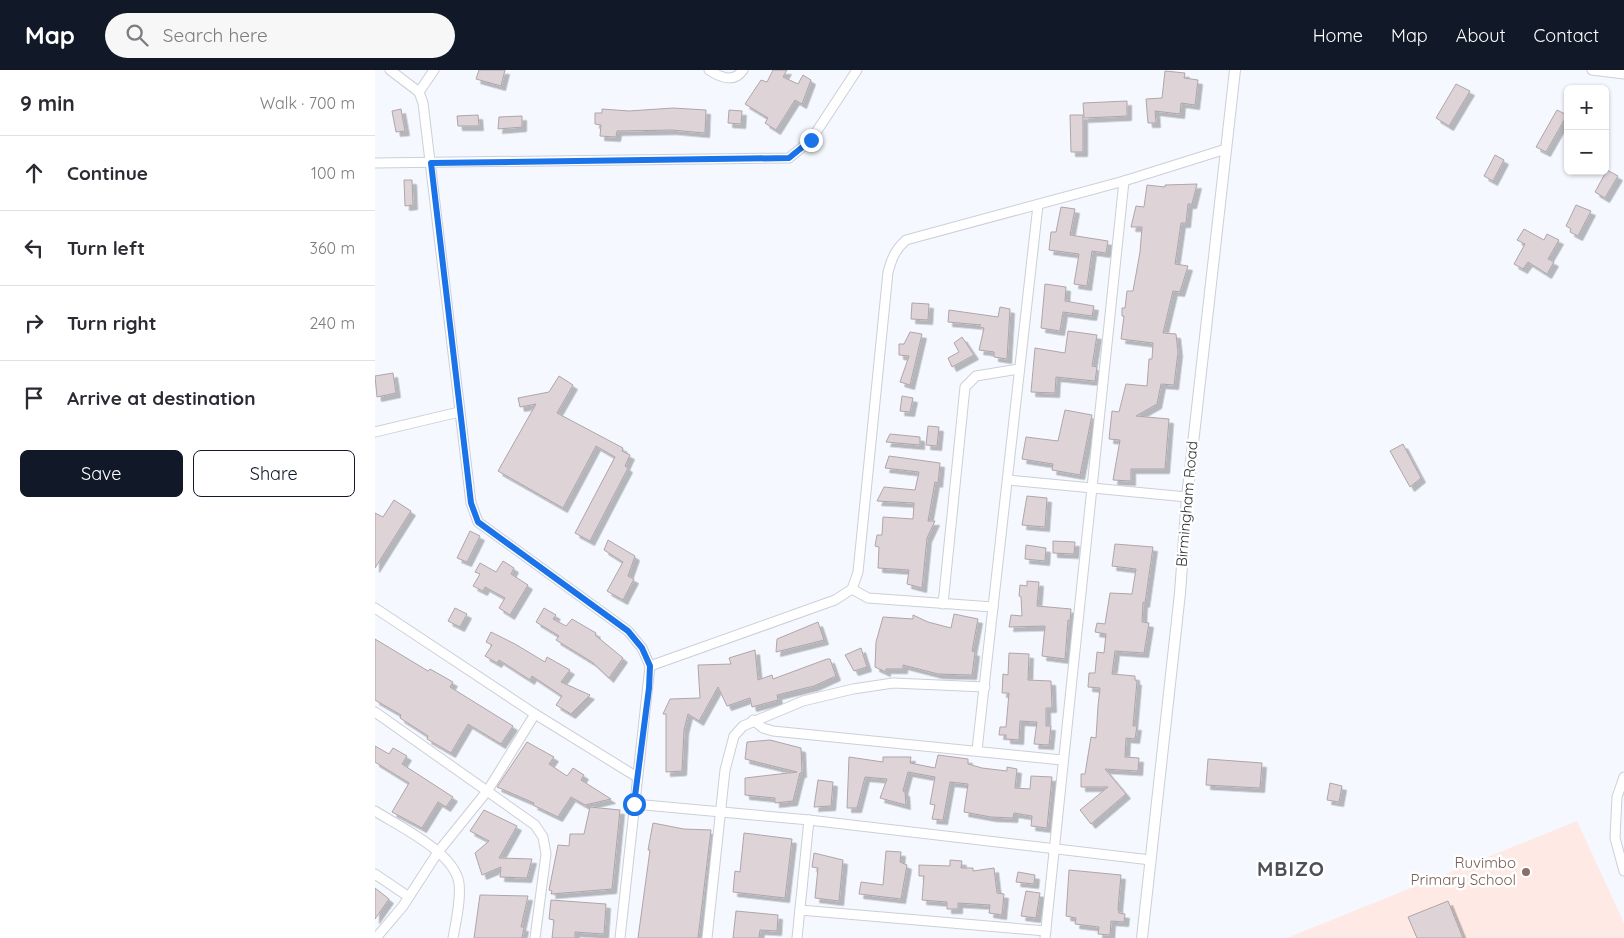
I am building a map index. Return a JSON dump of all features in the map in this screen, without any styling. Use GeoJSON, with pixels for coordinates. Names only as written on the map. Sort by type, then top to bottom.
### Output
{"type":"FeatureCollection","features":[{"type":"Feature","properties":{"kind":"street"},"geometry":{"type":"LineString","coordinates":[[390,70],[419,92],[423,103],[459,412],[471,503],[478,522],[628,631],[642,648],[650,666],[620,938]]}},
{"type":"Feature","properties":{"kind":"street"},"geometry":{"type":"LineString","coordinates":[[419,92],[434,70]]}},
{"type":"Feature","properties":{"kind":"street"},"geometry":{"type":"LineString","coordinates":[[709,70],[717,75],[731,78],[738,77],[743,70]]}},
{"type":"Feature","properties":{"kind":"street"},"geometry":{"type":"LineString","coordinates":[[375,163],[789,158],[811,140],[857,70]]}},
{"type":"Feature","properties":{"kind":"street","name":"Birmingham Road"},"geometry":{"type":"LineString","coordinates":[[1142,938],[1179,593],[1187,497],[1235,70]]}},
{"type":"Feature","properties":{"kind":"street"},"geometry":{"type":"LineString","coordinates":[[1592,70],[1624,74]]}},
{"type":"Feature","properties":{"kind":"street"},"geometry":{"type":"LineString","coordinates":[[650,666],[835,600],[852,589],[858,572],[888,272],[892,255],[906,240],[1124,181],[1226,149]]}},
{"type":"Feature","properties":{"kind":"street"},"geometry":{"type":"LineString","coordinates":[[800,910],[1046,934],[1062,760],[1124,181]]}},
{"type":"Feature","properties":{"kind":"street"},"geometry":{"type":"LineString","coordinates":[[977,750],[1038,205]]}},
{"type":"Feature","properties":{"kind":"street"},"geometry":{"type":"LineString","coordinates":[[943,604],[965,387],[976,376],[1019,370]]}},
{"type":"Feature","properties":{"kind":"street"},"geometry":{"type":"LineString","coordinates":[[375,432],[459,412]]}},
{"type":"Feature","properties":{"kind":"street"},"geometry":{"type":"LineString","coordinates":[[1008,480],[1187,497]]}},
{"type":"Feature","properties":{"kind":"street"},"geometry":{"type":"LineString","coordinates":[[852,589],[868,598],[993,607]]}},
{"type":"Feature","properties":{"kind":"street"},"geometry":{"type":"LineString","coordinates":[[375,608],[535,714],[637,777]]}},
{"type":"Feature","properties":{"kind":"street"},"geometry":{"type":"LineString","coordinates":[[707,938],[725,770],[734,736],[743,726],[753,720],[803,701],[893,682],[985,687]]}},
{"type":"Feature","properties":{"kind":"street"},"geometry":{"type":"LineString","coordinates":[[375,712],[535,825],[543,837],[546,854],[535,938]]}},
{"type":"Feature","properties":{"kind":"street"},"geometry":{"type":"LineString","coordinates":[[377,938],[409,897],[438,852],[487,790],[535,714]]}},
{"type":"Feature","properties":{"kind":"street"},"geometry":{"type":"LineString","coordinates":[[753,720],[763,728],[773,731],[1062,760]]}},
{"type":"Feature","properties":{"kind":"street"},"geometry":{"type":"LineString","coordinates":[[1624,777],[1617,797],[1615,838],[1624,871]]}},
{"type":"Feature","properties":{"kind":"street"},"geometry":{"type":"LineString","coordinates":[[634,804],[809,820],[1151,860]]}},
{"type":"Feature","properties":{"kind":"street"},"geometry":{"type":"LineString","coordinates":[[375,811],[438,852],[452,867],[459,883],[453,938]]}},
{"type":"Feature","properties":{"kind":"street"},"geometry":{"type":"LineString","coordinates":[[797,938],[809,820]]}},
{"type":"Feature","properties":{"kind":"street"},"geometry":{"type":"LineString","coordinates":[[375,874],[409,897]]}},
{"type":"Feature","properties":{"kind":"shaded area","name":"Ruvimbo Primary School"},"geometry":{"type":"Polygon","coordinates":[[[1577,821],[1624,923],[1624,938],[1287,938],[1577,821]]]}},
{"type":"Feature","properties":{"kind":"building"},"geometry":{"type":"Polygon","coordinates":[[[479,70],[505,70],[501,86],[476,79],[479,70]]]}},
{"type":"Feature","properties":{"kind":"building"},"geometry":{"type":"Polygon","coordinates":[[[773,70],[787,70],[783,77],[798,84],[803,75],[811,80],[802,104],[795,100],[776,130],[765,123],[768,118],[745,104],[761,80],[767,82],[773,70]]]}},
{"type":"Feature","properties":{"kind":"building"},"geometry":{"type":"Polygon","coordinates":[[[1165,71],[1185,73],[1184,78],[1198,80],[1195,105],[1181,103],[1180,114],[1155,111],[1156,123],[1148,123],[1146,99],[1162,98],[1165,71]]]}},
{"type":"Feature","properties":{"kind":"building"},"geometry":{"type":"Polygon","coordinates":[[[1456,84],[1470,91],[1449,126],[1436,118],[1456,84]]]}},
{"type":"Feature","properties":{"kind":"building"},"geometry":{"type":"Polygon","coordinates":[[[1127,101],[1127,116],[1084,118],[1083,103],[1127,101]]]}},
{"type":"Feature","properties":{"kind":"building"},"geometry":{"type":"Polygon","coordinates":[[[673,108],[706,110],[705,133],[672,130],[617,131],[616,137],[600,136],[601,125],[595,124],[595,113],[602,113],[602,109],[629,111],[673,108]]]}},
{"type":"Feature","properties":{"kind":"building"},"geometry":{"type":"Polygon","coordinates":[[[401,109],[405,131],[396,132],[392,111],[401,109]]]}},
{"type":"Feature","properties":{"kind":"building"},"geometry":{"type":"Polygon","coordinates":[[[729,110],[742,111],[741,124],[728,123],[729,110]]]}},
{"type":"Feature","properties":{"kind":"building"},"geometry":{"type":"Polygon","coordinates":[[[1557,110],[1564,114],[1564,120],[1546,152],[1536,147],[1557,110]]]}},
{"type":"Feature","properties":{"kind":"building"},"geometry":{"type":"Polygon","coordinates":[[[478,115],[479,126],[458,126],[457,116],[478,115]]]}},
{"type":"Feature","properties":{"kind":"building"},"geometry":{"type":"Polygon","coordinates":[[[1070,115],[1083,115],[1083,152],[1071,152],[1070,115]]]}},
{"type":"Feature","properties":{"kind":"building"},"geometry":{"type":"Polygon","coordinates":[[[522,116],[522,127],[498,129],[499,117],[522,116]]]}},
{"type":"Feature","properties":{"kind":"building"},"geometry":{"type":"Polygon","coordinates":[[[1495,155],[1504,160],[1493,181],[1484,176],[1495,155]]]}},
{"type":"Feature","properties":{"kind":"building"},"geometry":{"type":"Polygon","coordinates":[[[1609,171],[1618,176],[1605,198],[1595,192],[1604,175],[1609,175],[1609,171]]]}},
{"type":"Feature","properties":{"kind":"building"},"geometry":{"type":"Polygon","coordinates":[[[404,180],[412,180],[413,205],[405,206],[404,180]]]}},
{"type":"Feature","properties":{"kind":"building"},"geometry":{"type":"Polygon","coordinates":[[[1197,184],[1192,204],[1188,204],[1186,223],[1181,223],[1175,264],[1188,266],[1180,292],[1173,291],[1163,333],[1176,334],[1178,352],[1174,385],[1161,384],[1157,404],[1136,416],[1169,419],[1165,469],[1131,469],[1131,481],[1113,480],[1120,440],[1109,439],[1112,411],[1119,412],[1126,384],[1147,386],[1149,359],[1152,359],[1153,343],[1121,339],[1124,316],[1122,316],[1122,308],[1125,308],[1127,291],[1133,291],[1140,252],[1142,227],[1131,227],[1136,206],[1144,207],[1147,185],[1165,187],[1165,185],[1197,184]]]}},
{"type":"Feature","properties":{"kind":"building"},"geometry":{"type":"Polygon","coordinates":[[[1576,205],[1591,211],[1578,236],[1570,232],[1571,229],[1566,226],[1576,205]]]}},
{"type":"Feature","properties":{"kind":"building"},"geometry":{"type":"Polygon","coordinates":[[[1061,207],[1075,209],[1070,235],[1108,241],[1106,253],[1092,251],[1087,286],[1074,284],[1079,254],[1049,250],[1051,232],[1056,232],[1061,207]]]}},
{"type":"Feature","properties":{"kind":"building"},"geometry":{"type":"Polygon","coordinates":[[[1524,229],[1544,240],[1547,234],[1559,240],[1548,259],[1554,262],[1547,274],[1528,262],[1523,269],[1514,264],[1525,244],[1517,240],[1524,229]]]}},
{"type":"Feature","properties":{"kind":"building"},"geometry":{"type":"Polygon","coordinates":[[[1045,284],[1066,287],[1065,301],[1094,306],[1092,316],[1063,312],[1060,331],[1041,328],[1045,284]]]}},
{"type":"Feature","properties":{"kind":"building"},"geometry":{"type":"Polygon","coordinates":[[[912,303],[929,304],[928,320],[911,319],[912,303]]]}},
{"type":"Feature","properties":{"kind":"building"},"geometry":{"type":"Polygon","coordinates":[[[1000,307],[1010,309],[1007,359],[994,357],[994,352],[979,350],[984,328],[978,327],[981,325],[948,322],[949,310],[998,317],[1000,307]]]}},
{"type":"Feature","properties":{"kind":"building"},"geometry":{"type":"Polygon","coordinates":[[[1068,331],[1097,335],[1092,366],[1097,367],[1095,381],[1056,377],[1055,393],[1031,392],[1035,348],[1065,353],[1068,331]]]}},
{"type":"Feature","properties":{"kind":"building"},"geometry":{"type":"Polygon","coordinates":[[[910,332],[922,334],[910,385],[900,382],[909,356],[899,355],[899,344],[904,344],[910,332]]]}},
{"type":"Feature","properties":{"kind":"building"},"geometry":{"type":"Polygon","coordinates":[[[962,337],[974,355],[952,367],[948,358],[959,352],[954,343],[962,337]]]}},
{"type":"Feature","properties":{"kind":"building"},"geometry":{"type":"Polygon","coordinates":[[[393,373],[396,393],[377,397],[375,376],[393,373]]]}},
{"type":"Feature","properties":{"kind":"building"},"geometry":{"type":"Polygon","coordinates":[[[559,376],[573,385],[557,413],[623,448],[622,451],[630,455],[625,466],[628,468],[590,541],[575,533],[615,457],[596,446],[563,508],[498,471],[536,404],[520,407],[518,398],[549,392],[559,376]]]}},
{"type":"Feature","properties":{"kind":"building"},"geometry":{"type":"Polygon","coordinates":[[[902,396],[913,398],[910,412],[900,411],[902,396]]]}},
{"type":"Feature","properties":{"kind":"building"},"geometry":{"type":"Polygon","coordinates":[[[1065,410],[1092,415],[1080,475],[1052,470],[1053,464],[1022,459],[1026,437],[1058,441],[1065,410]]]}},
{"type":"Feature","properties":{"kind":"building"},"geometry":{"type":"Polygon","coordinates":[[[928,426],[939,427],[937,446],[926,445],[928,426]]]}},
{"type":"Feature","properties":{"kind":"building"},"geometry":{"type":"Polygon","coordinates":[[[890,434],[920,437],[920,445],[886,442],[890,434]]]}},
{"type":"Feature","properties":{"kind":"building"},"geometry":{"type":"Polygon","coordinates":[[[1403,444],[1421,478],[1410,487],[1390,451],[1403,444]]]}},
{"type":"Feature","properties":{"kind":"building"},"geometry":{"type":"Polygon","coordinates":[[[889,456],[940,463],[938,483],[935,482],[928,521],[935,521],[927,538],[922,588],[907,584],[909,570],[878,568],[879,547],[875,546],[877,535],[882,535],[883,517],[913,519],[914,503],[877,501],[884,487],[915,490],[919,472],[885,468],[889,456]]]}},
{"type":"Feature","properties":{"kind":"building"},"geometry":{"type":"Polygon","coordinates":[[[1027,496],[1047,498],[1045,527],[1022,525],[1027,496]]]}},
{"type":"Feature","properties":{"kind":"building"},"geometry":{"type":"Polygon","coordinates":[[[394,500],[411,511],[375,568],[375,513],[383,517],[394,500]]]}},
{"type":"Feature","properties":{"kind":"building"},"geometry":{"type":"Polygon","coordinates":[[[470,531],[480,536],[467,562],[457,558],[470,531]]]}},
{"type":"Feature","properties":{"kind":"building"},"geometry":{"type":"Polygon","coordinates":[[[608,540],[635,556],[628,576],[634,579],[623,600],[607,591],[623,562],[604,550],[608,540]]]}},
{"type":"Feature","properties":{"kind":"building"},"geometry":{"type":"Polygon","coordinates":[[[1053,541],[1075,542],[1074,554],[1053,553],[1053,541]]]}},
{"type":"Feature","properties":{"kind":"building"},"geometry":{"type":"Polygon","coordinates":[[[1115,544],[1153,547],[1145,603],[1143,602],[1142,622],[1149,623],[1144,653],[1115,651],[1112,674],[1135,676],[1137,681],[1133,726],[1137,726],[1135,739],[1126,738],[1125,757],[1139,758],[1138,771],[1105,769],[1126,794],[1091,824],[1080,810],[1108,787],[1081,787],[1081,774],[1085,774],[1091,737],[1096,738],[1100,688],[1088,687],[1089,673],[1095,673],[1097,652],[1104,653],[1106,634],[1095,632],[1097,623],[1105,624],[1110,593],[1132,594],[1136,569],[1112,566],[1115,544]]]}},
{"type":"Feature","properties":{"kind":"building"},"geometry":{"type":"Polygon","coordinates":[[[1026,545],[1046,548],[1045,561],[1025,559],[1026,545]]]}},
{"type":"Feature","properties":{"kind":"building"},"geometry":{"type":"Polygon","coordinates":[[[503,561],[514,568],[511,574],[528,585],[510,615],[499,608],[505,598],[485,587],[483,591],[473,586],[480,574],[475,572],[480,563],[496,572],[503,561]]]}},
{"type":"Feature","properties":{"kind":"building"},"geometry":{"type":"Polygon","coordinates":[[[1027,581],[1039,582],[1037,606],[1071,609],[1070,621],[1068,620],[1065,659],[1042,656],[1045,626],[1009,627],[1011,615],[1022,616],[1021,597],[1019,596],[1020,585],[1027,586],[1027,581]]]}},
{"type":"Feature","properties":{"kind":"building"},"geometry":{"type":"Polygon","coordinates":[[[455,608],[467,614],[460,627],[448,621],[455,608]]]}},
{"type":"Feature","properties":{"kind":"building"},"geometry":{"type":"Polygon","coordinates":[[[544,608],[556,615],[553,619],[566,626],[572,619],[596,633],[595,635],[623,658],[609,678],[592,662],[556,640],[559,636],[536,622],[544,608]]]}},
{"type":"Feature","properties":{"kind":"building"},"geometry":{"type":"Polygon","coordinates":[[[954,614],[978,619],[972,651],[975,652],[972,675],[938,674],[903,665],[903,669],[886,669],[886,672],[875,667],[876,642],[883,617],[913,619],[913,615],[928,622],[951,628],[954,614]]]}},
{"type":"Feature","properties":{"kind":"building"},"geometry":{"type":"Polygon","coordinates":[[[818,622],[824,640],[776,652],[777,639],[818,622]]]}},
{"type":"Feature","properties":{"kind":"building"},"geometry":{"type":"Polygon","coordinates":[[[491,632],[545,662],[547,657],[570,670],[561,682],[590,695],[571,714],[556,705],[562,696],[532,676],[530,680],[499,660],[497,663],[485,656],[492,645],[486,642],[491,632]]]}},
{"type":"Feature","properties":{"kind":"building"},"geometry":{"type":"Polygon","coordinates":[[[375,639],[428,671],[430,669],[453,682],[450,687],[513,726],[501,744],[468,724],[451,753],[427,739],[428,736],[400,718],[401,715],[375,700],[375,639]]]}},
{"type":"Feature","properties":{"kind":"building"},"geometry":{"type":"Polygon","coordinates":[[[861,648],[867,667],[854,671],[845,655],[861,648]]]}},
{"type":"Feature","properties":{"kind":"building"},"geometry":{"type":"Polygon","coordinates":[[[755,650],[758,680],[772,675],[773,679],[827,659],[830,659],[836,676],[814,686],[777,695],[778,700],[752,707],[750,698],[727,706],[718,687],[699,721],[688,714],[684,730],[682,771],[666,772],[666,714],[663,714],[670,699],[700,698],[698,665],[731,664],[729,658],[755,650]]]}},
{"type":"Feature","properties":{"kind":"building"},"geometry":{"type":"Polygon","coordinates":[[[1009,653],[1029,654],[1028,680],[1051,681],[1052,708],[1046,708],[1046,726],[1051,726],[1049,745],[1034,744],[1037,722],[1020,721],[1019,740],[1006,739],[1006,735],[999,735],[1000,727],[1006,727],[1009,693],[1002,693],[1003,674],[1008,675],[1009,653]]]}},
{"type":"Feature","properties":{"kind":"building"},"geometry":{"type":"Polygon","coordinates":[[[770,740],[801,748],[802,773],[800,773],[793,801],[775,803],[775,798],[745,795],[745,778],[797,772],[745,759],[747,742],[770,740]]]}},
{"type":"Feature","properties":{"kind":"building"},"geometry":{"type":"Polygon","coordinates":[[[527,742],[554,757],[549,764],[567,776],[573,768],[584,775],[581,780],[611,799],[585,805],[571,797],[558,817],[533,805],[534,803],[497,787],[527,742]]]}},
{"type":"Feature","properties":{"kind":"building"},"geometry":{"type":"Polygon","coordinates":[[[375,746],[389,754],[393,748],[407,756],[402,764],[453,797],[446,807],[438,802],[422,828],[392,812],[409,783],[375,762],[375,746]]]}},
{"type":"Feature","properties":{"kind":"building"},"geometry":{"type":"Polygon","coordinates":[[[938,755],[968,759],[968,764],[982,768],[1007,771],[1007,767],[1017,769],[1015,788],[1030,789],[1031,776],[1052,777],[1047,828],[1031,826],[1032,816],[1014,813],[1013,818],[991,817],[964,812],[968,784],[950,782],[943,820],[932,819],[935,805],[930,804],[935,777],[908,772],[903,791],[905,792],[906,805],[880,798],[887,779],[865,777],[857,808],[847,808],[849,757],[883,762],[883,757],[911,757],[910,763],[935,768],[938,755]]]}},
{"type":"Feature","properties":{"kind":"building"},"geometry":{"type":"Polygon","coordinates":[[[1208,759],[1262,763],[1260,788],[1206,785],[1208,759]]]}},
{"type":"Feature","properties":{"kind":"building"},"geometry":{"type":"Polygon","coordinates":[[[818,780],[833,782],[831,806],[814,807],[818,780]]]}},
{"type":"Feature","properties":{"kind":"building"},"geometry":{"type":"Polygon","coordinates":[[[1330,783],[1342,786],[1339,802],[1327,800],[1330,783]]]}},
{"type":"Feature","properties":{"kind":"building"},"geometry":{"type":"Polygon","coordinates":[[[590,807],[620,810],[612,889],[551,894],[552,891],[549,890],[558,845],[569,846],[570,834],[584,834],[590,807]]]}},
{"type":"Feature","properties":{"kind":"building"},"geometry":{"type":"Polygon","coordinates":[[[484,810],[517,826],[499,858],[532,859],[527,878],[500,877],[501,867],[482,875],[475,853],[489,841],[470,831],[484,810]]]}},
{"type":"Feature","properties":{"kind":"building"},"geometry":{"type":"Polygon","coordinates":[[[653,823],[684,829],[711,830],[698,938],[638,938],[653,823]]]}},
{"type":"Feature","properties":{"kind":"building"},"geometry":{"type":"Polygon","coordinates":[[[744,833],[792,839],[785,898],[733,892],[735,871],[740,872],[744,833]]]}},
{"type":"Feature","properties":{"kind":"building"},"geometry":{"type":"Polygon","coordinates":[[[886,851],[901,852],[900,862],[907,865],[901,899],[859,894],[861,882],[883,885],[886,851]]]}},
{"type":"Feature","properties":{"kind":"building"},"geometry":{"type":"Polygon","coordinates":[[[814,853],[843,860],[839,901],[815,898],[818,868],[812,867],[814,853]]]}},
{"type":"Feature","properties":{"kind":"building"},"geometry":{"type":"Polygon","coordinates":[[[950,860],[962,861],[961,868],[973,868],[973,871],[994,868],[997,893],[1004,894],[1002,915],[989,913],[990,905],[958,903],[958,909],[947,909],[947,902],[922,900],[924,876],[919,876],[919,865],[950,866],[950,860]]]}},
{"type":"Feature","properties":{"kind":"building"},"geometry":{"type":"Polygon","coordinates":[[[1069,870],[1121,875],[1118,908],[1119,913],[1125,914],[1124,922],[1111,921],[1110,935],[1098,934],[1099,927],[1075,924],[1076,918],[1066,916],[1069,870]]]}},
{"type":"Feature","properties":{"kind":"building"},"geometry":{"type":"Polygon","coordinates":[[[1018,872],[1035,875],[1034,884],[1016,882],[1018,872]]]}},
{"type":"Feature","properties":{"kind":"building"},"geometry":{"type":"Polygon","coordinates":[[[375,888],[389,899],[375,919],[375,888]]]}},
{"type":"Feature","properties":{"kind":"building"},"geometry":{"type":"Polygon","coordinates":[[[1026,891],[1040,893],[1036,918],[1021,916],[1026,891]]]}},
{"type":"Feature","properties":{"kind":"building"},"geometry":{"type":"Polygon","coordinates":[[[480,895],[528,896],[521,927],[524,927],[522,938],[474,938],[480,895]]]}},
{"type":"Feature","properties":{"kind":"building"},"geometry":{"type":"Polygon","coordinates":[[[551,900],[606,904],[604,934],[575,932],[575,938],[552,938],[554,920],[549,919],[551,900]]]}},
{"type":"Feature","properties":{"kind":"building"},"geometry":{"type":"Polygon","coordinates":[[[1448,901],[1463,938],[1417,938],[1408,917],[1448,901]]]}},
{"type":"Feature","properties":{"kind":"building"},"geometry":{"type":"Polygon","coordinates":[[[736,911],[778,915],[777,931],[760,930],[759,938],[733,938],[736,911]]]}},
{"type":"Feature","properties":{"kind":"place","name":"Ruvimbo Primary School"},"geometry":{"type":"Point","coordinates":[1526,872]}},
{"type":"Feature","properties":{"kind":"district","name":"MBIZO"},"geometry":{"type":"Point","coordinates":[1291,869]}},
{"type":"Feature","properties":{"kind":"route"},"geometry":{"type":"LineString","coordinates":[[634,804],[649,688],[650,666],[642,648],[628,631],[478,522],[471,503],[431,163],[789,158],[811,140]]}}]}
